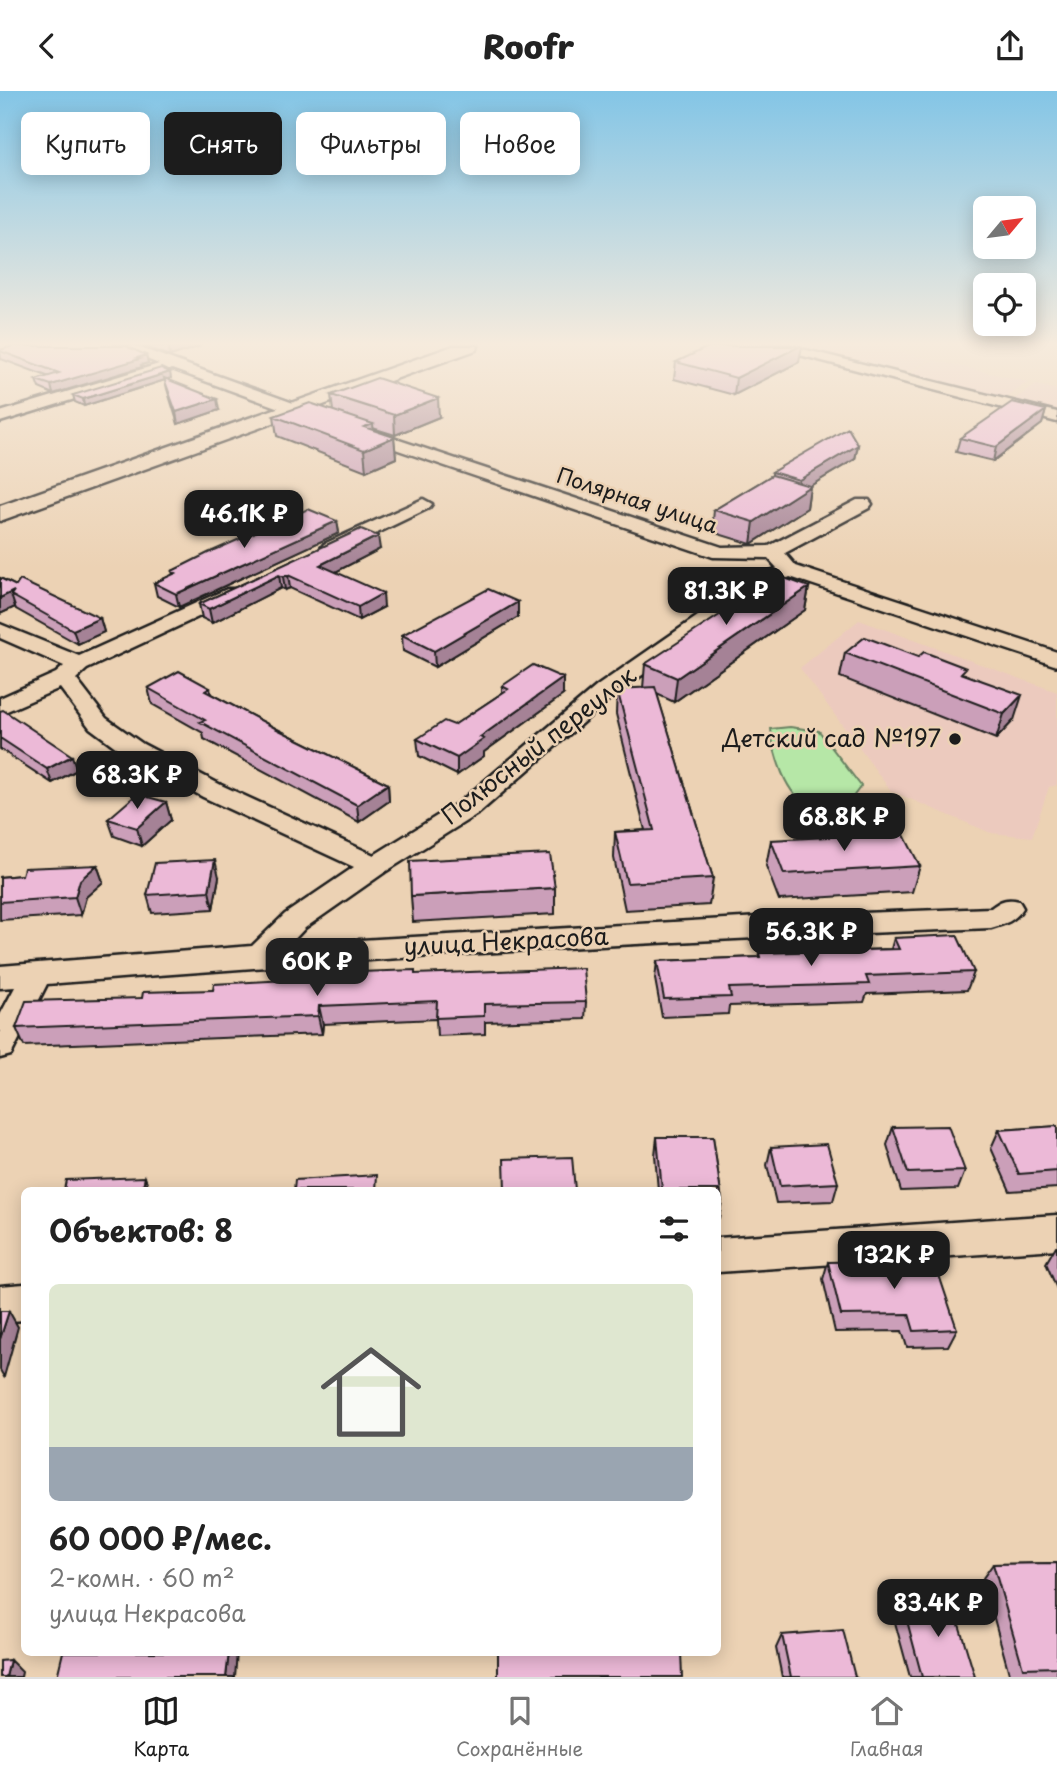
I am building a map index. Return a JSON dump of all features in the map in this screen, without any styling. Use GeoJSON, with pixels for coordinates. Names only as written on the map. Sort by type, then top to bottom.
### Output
{"type":"FeatureCollection","features":[{"type":"Feature","properties":{"kind":"main road"},"geometry":{"type":"LineString","coordinates":[[0,514],[263,420]]}},
{"type":"Feature","properties":{"kind":"street","name":"Полярная улица"},"geometry":{"type":"LineString","coordinates":[[326,420],[720,553],[744,571],[777,567]]}},
{"type":"Feature","properties":{"kind":"street"},"geometry":{"type":"LineString","coordinates":[[310,558],[424,504]]}},
{"type":"Feature","properties":{"kind":"street","name":"Полюсный переулок"},"geometry":{"type":"LineString","coordinates":[[260,956],[295,921],[375,866],[470,807],[605,691],[863,504]]}},
{"type":"Feature","properties":{"kind":"street"},"geometry":{"type":"LineString","coordinates":[[777,567],[1057,659]]}},
{"type":"Feature","properties":{"kind":"street"},"geometry":{"type":"LineString","coordinates":[[0,707],[249,586]]}},
{"type":"Feature","properties":{"kind":"street"},"geometry":{"type":"LineString","coordinates":[[0,630],[72,671],[98,723],[134,749],[212,791],[375,866]]}},
{"type":"Feature","properties":{"kind":"street","name":"улица Некрасова"},"geometry":{"type":"LineString","coordinates":[[0,977],[260,956],[746,927],[991,918],[1001,915],[1009,908]]}},
{"type":"Feature","properties":{"kind":"street"},"geometry":{"type":"LineString","coordinates":[[0,1046],[36,975]]}},
{"type":"Feature","properties":{"kind":"street"},"geometry":{"type":"LineString","coordinates":[[721,1255],[1057,1232]]}},
{"type":"Feature","properties":{"kind":"street"},"geometry":{"type":"LineString","coordinates":[[0,1304],[21,1302]]}},
{"type":"Feature","properties":{"kind":"shaded area","name":"Детский сад №197"},"geometry":{"type":"Polygon","coordinates":[[[859,620],[1057,692],[1057,785],[1049,787],[1032,837],[991,833],[891,791],[800,668],[859,620]]]}},
{"type":"Feature","properties":{"kind":"green space"},"geometry":{"type":"Polygon","coordinates":[[[790,727],[819,731],[861,786],[849,802],[810,804],[794,793],[782,773],[771,729],[790,727]]]}},
{"type":"Feature","properties":{"kind":"building"},"geometry":{"type":"Polygon","coordinates":[[[285,420],[361,420],[373,424],[364,427],[394,437],[364,450],[285,420]]]}},
{"type":"Feature","properties":{"kind":"building"},"geometry":{"type":"Polygon","coordinates":[[[986,420],[1032,420],[996,447],[960,438],[986,420]]]}},
{"type":"Feature","properties":{"kind":"building"},"geometry":{"type":"Polygon","coordinates":[[[848,428],[858,445],[799,480],[772,472],[848,428]]]}},
{"type":"Feature","properties":{"kind":"building"},"geometry":{"type":"Polygon","coordinates":[[[772,475],[810,486],[754,522],[714,510],[772,475]]]}},
{"type":"Feature","properties":{"kind":"building"},"geometry":{"type":"Polygon","coordinates":[[[308,509],[337,521],[176,594],[154,583],[208,553],[308,509]]]}},
{"type":"Feature","properties":{"kind":"building"},"geometry":{"type":"Polygon","coordinates":[[[361,529],[378,536],[320,565],[383,593],[358,607],[288,575],[279,575],[209,609],[199,604],[361,529]]]}},
{"type":"Feature","properties":{"kind":"building"},"geometry":{"type":"Polygon","coordinates":[[[779,576],[809,587],[677,678],[645,664],[779,576]]]}},
{"type":"Feature","properties":{"kind":"building"},"geometry":{"type":"Polygon","coordinates":[[[0,578],[16,586],[20,580],[100,618],[73,630],[11,595],[14,591],[0,598],[0,578]]]}},
{"type":"Feature","properties":{"kind":"building"},"geometry":{"type":"Polygon","coordinates":[[[488,589],[518,602],[434,651],[402,635],[488,589]]]}},
{"type":"Feature","properties":{"kind":"building"},"geometry":{"type":"Polygon","coordinates":[[[865,637],[918,657],[924,652],[966,668],[961,673],[1022,695],[1004,714],[845,653],[865,637]]]}},
{"type":"Feature","properties":{"kind":"building"},"geometry":{"type":"Polygon","coordinates":[[[533,665],[563,678],[480,737],[484,739],[457,758],[417,739],[444,721],[454,725],[508,689],[502,686],[533,665]]]}},
{"type":"Feature","properties":{"kind":"building"},"geometry":{"type":"Polygon","coordinates":[[[179,671],[210,688],[205,691],[388,784],[357,805],[200,722],[205,720],[148,688],[179,671]]]}},
{"type":"Feature","properties":{"kind":"building"},"geometry":{"type":"Polygon","coordinates":[[[655,687],[713,878],[627,883],[615,832],[654,830],[617,689],[655,687]]]}},
{"type":"Feature","properties":{"kind":"building"},"geometry":{"type":"Polygon","coordinates":[[[3,710],[72,756],[47,769],[0,738],[0,711],[3,710]]]}},
{"type":"Feature","properties":{"kind":"building"},"geometry":{"type":"Polygon","coordinates":[[[137,794],[166,802],[137,828],[108,819],[137,794]]]}},
{"type":"Feature","properties":{"kind":"building"},"geometry":{"type":"Polygon","coordinates":[[[903,833],[920,866],[784,874],[771,840],[903,833]]]}},
{"type":"Feature","properties":{"kind":"building"},"geometry":{"type":"Polygon","coordinates":[[[550,854],[555,888],[411,896],[410,861],[550,854]]]}},
{"type":"Feature","properties":{"kind":"building"},"geometry":{"type":"Polygon","coordinates":[[[215,860],[209,891],[147,895],[155,863],[215,860]]]}},
{"type":"Feature","properties":{"kind":"building"},"geometry":{"type":"Polygon","coordinates":[[[97,865],[80,880],[75,897],[0,902],[0,877],[22,875],[24,868],[97,865]]]}},
{"type":"Feature","properties":{"kind":"building"},"geometry":{"type":"Polygon","coordinates":[[[957,935],[974,972],[866,976],[869,984],[729,988],[731,997],[664,999],[657,961],[760,957],[759,953],[899,949],[894,938],[957,935]]]}},
{"type":"Feature","properties":{"kind":"building"},"geometry":{"type":"Polygon","coordinates":[[[583,968],[586,1002],[484,1004],[484,1016],[436,1018],[437,1001],[319,1006],[318,1016],[16,1028],[26,1001],[142,998],[143,992],[213,990],[214,984],[360,976],[360,972],[415,970],[415,974],[583,968]]]}},
{"type":"Feature","properties":{"kind":"building"},"geometry":{"type":"Polygon","coordinates":[[[948,1126],[965,1171],[908,1173],[893,1127],[948,1126]]]}},
{"type":"Feature","properties":{"kind":"building"},"geometry":{"type":"Polygon","coordinates":[[[1057,1126],[1057,1171],[1019,1174],[999,1130],[1057,1126]]]}},
{"type":"Feature","properties":{"kind":"building"},"geometry":{"type":"Polygon","coordinates":[[[657,1137],[713,1137],[720,1187],[662,1187],[657,1137]]]}},
{"type":"Feature","properties":{"kind":"building"},"geometry":{"type":"Polygon","coordinates":[[[827,1144],[838,1183],[780,1186],[771,1147],[827,1144]]]}},
{"type":"Feature","properties":{"kind":"building"},"geometry":{"type":"Polygon","coordinates":[[[572,1157],[575,1187],[505,1187],[504,1159],[572,1157]]]}},
{"type":"Feature","properties":{"kind":"building"},"geometry":{"type":"Polygon","coordinates":[[[377,1175],[376,1187],[294,1187],[295,1180],[377,1175]]]}},
{"type":"Feature","properties":{"kind":"building"},"geometry":{"type":"Polygon","coordinates":[[[145,1177],[143,1187],[65,1187],[66,1180],[145,1177]]]}},
{"type":"Feature","properties":{"kind":"building"},"geometry":{"type":"Polygon","coordinates":[[[934,1260],[957,1329],[914,1331],[909,1314],[841,1315],[828,1262],[934,1260]]]}},
{"type":"Feature","properties":{"kind":"building"},"geometry":{"type":"Polygon","coordinates":[[[0,1311],[9,1311],[0,1339],[0,1311]]]}},
{"type":"Feature","properties":{"kind":"building"},"geometry":{"type":"Polygon","coordinates":[[[1057,1563],[1057,1667],[1023,1668],[993,1564],[1057,1563]]]}},
{"type":"Feature","properties":{"kind":"building"},"geometry":{"type":"Polygon","coordinates":[[[951,1598],[975,1677],[922,1677],[902,1602],[951,1598]]]}},
{"type":"Feature","properties":{"kind":"building"},"geometry":{"type":"Polygon","coordinates":[[[843,1630],[855,1677],[791,1677],[782,1635],[843,1630]]]}},
{"type":"Feature","properties":{"kind":"building"},"geometry":{"type":"Polygon","coordinates":[[[62,1656],[229,1656],[226,1677],[57,1677],[62,1656]]]}},
{"type":"Feature","properties":{"kind":"building"},"geometry":{"type":"Polygon","coordinates":[[[498,1656],[681,1656],[682,1677],[498,1677],[498,1656]]]}},
{"type":"Feature","properties":{"kind":"building"},"geometry":{"type":"Polygon","coordinates":[[[10,1660],[6,1677],[0,1677],[0,1661],[10,1660]]]}},
{"type":"Feature","properties":{"kind":"place","name":"Детский сад №197"},"geometry":{"type":"Point","coordinates":[955,739]}}]}
